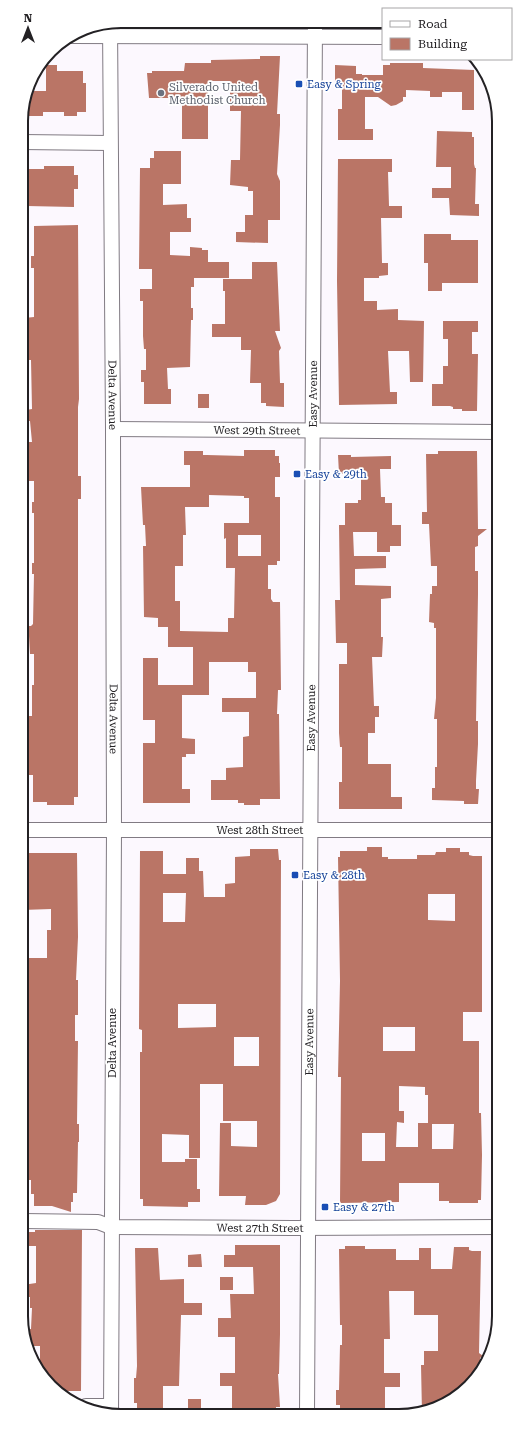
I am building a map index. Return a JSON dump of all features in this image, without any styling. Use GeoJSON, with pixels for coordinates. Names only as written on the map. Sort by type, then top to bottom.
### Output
{"type":"FeatureCollection","features":[{"type":"Feature","properties":{"kind":"street","name":"Easy Avenue"},"geometry":{"type":"LineString","coordinates":[[307,1409],[307,1228],[312,830],[315,28]]}},
{"type":"Feature","properties":{"kind":"street"},"geometry":{"type":"LineString","coordinates":[[99,31],[110,29],[382,37]]}},
{"type":"Feature","properties":{"kind":"street","name":"Delta Avenue"},"geometry":{"type":"LineString","coordinates":[[110,29],[114,830],[111,1408]]}},
{"type":"Feature","properties":{"kind":"street"},"geometry":{"type":"LineString","coordinates":[[28,142],[110,143]]}},
{"type":"Feature","properties":{"kind":"street","name":"West 29th Street"},"geometry":{"type":"LineString","coordinates":[[113,429],[492,432]]}},
{"type":"Feature","properties":{"kind":"street","name":"West 28th Street"},"geometry":{"type":"LineString","coordinates":[[28,830],[492,830]]}},
{"type":"Feature","properties":{"kind":"street","name":"West 27th Street"},"geometry":{"type":"LineString","coordinates":[[28,1221],[98,1222],[111,1227],[492,1227]]}},
{"type":"Feature","properties":{"kind":"building"},"geometry":{"type":"Polygon","coordinates":[[[260,56],[280,56],[277,114],[280,114],[280,125],[277,174],[280,181],[280,220],[268,220],[268,243],[236,242],[236,232],[245,232],[245,215],[253,215],[253,191],[248,191],[248,187],[230,185],[231,160],[240,160],[241,111],[230,111],[230,81],[208,81],[208,139],[182,139],[182,102],[176,102],[174,98],[149,98],[147,73],[152,73],[152,71],[184,71],[185,63],[211,63],[211,60],[260,59],[260,56]]]}},
{"type":"Feature","properties":{"kind":"building"},"geometry":{"type":"Polygon","coordinates":[[[390,63],[423,63],[423,68],[474,70],[474,110],[462,110],[462,92],[442,92],[442,97],[430,97],[430,91],[406,90],[406,97],[403,97],[403,101],[391,106],[378,97],[365,97],[365,129],[373,129],[373,140],[338,140],[338,109],[342,109],[342,88],[338,86],[338,81],[335,81],[335,65],[356,66],[356,74],[383,75],[383,65],[390,65],[390,63]]]}},
{"type":"Feature","properties":{"kind":"building"},"geometry":{"type":"Polygon","coordinates":[[[46,65],[57,65],[57,71],[83,71],[83,83],[86,83],[86,112],[77,112],[77,116],[64,116],[64,112],[43,112],[43,116],[28,116],[33,91],[46,91],[46,65]]]}},
{"type":"Feature","properties":{"kind":"building"},"geometry":{"type":"Polygon","coordinates":[[[437,131],[472,132],[472,137],[474,137],[474,164],[476,168],[475,204],[479,204],[479,216],[450,215],[449,198],[432,198],[432,188],[451,188],[451,167],[436,167],[437,131]]]}},
{"type":"Feature","properties":{"kind":"building"},"geometry":{"type":"Polygon","coordinates":[[[154,151],[181,151],[181,184],[163,184],[163,205],[187,204],[187,218],[191,218],[191,232],[170,232],[170,255],[190,256],[190,247],[202,248],[202,250],[208,250],[208,262],[229,262],[229,278],[194,278],[194,287],[191,287],[191,308],[193,308],[193,320],[191,320],[190,367],[167,368],[168,389],[171,389],[171,404],[144,404],[144,382],[141,382],[141,370],[146,370],[146,349],[144,349],[143,301],[140,301],[140,289],[152,289],[152,269],[139,269],[140,168],[150,168],[150,158],[154,158],[154,151]]]}},
{"type":"Feature","properties":{"kind":"building"},"geometry":{"type":"Polygon","coordinates":[[[338,159],[392,159],[392,172],[388,172],[389,206],[402,206],[402,218],[381,218],[382,263],[388,263],[388,275],[379,276],[379,278],[364,278],[364,301],[377,301],[377,310],[398,309],[398,320],[424,321],[423,382],[410,382],[409,351],[388,351],[390,392],[397,392],[397,404],[339,405],[337,281],[338,159]]]}},
{"type":"Feature","properties":{"kind":"building"},"geometry":{"type":"Polygon","coordinates":[[[44,166],[74,166],[74,175],[78,175],[78,189],[74,189],[74,207],[28,206],[28,169],[44,169],[44,166]]]}},
{"type":"Feature","properties":{"kind":"building"},"geometry":{"type":"Polygon","coordinates":[[[78,225],[78,476],[81,476],[81,499],[78,499],[78,797],[74,797],[74,805],[47,805],[47,802],[33,802],[33,775],[28,775],[28,716],[32,716],[32,685],[34,685],[34,654],[30,654],[28,636],[28,626],[33,624],[34,574],[32,574],[32,563],[34,563],[34,513],[32,513],[32,502],[34,502],[34,481],[28,481],[28,442],[32,442],[30,421],[28,421],[28,410],[32,409],[31,360],[28,360],[28,318],[34,317],[34,268],[31,268],[31,256],[34,256],[34,226],[78,225]]]}},
{"type":"Feature","properties":{"kind":"building"},"geometry":{"type":"Polygon","coordinates":[[[424,234],[451,234],[451,240],[478,240],[478,283],[442,283],[442,291],[428,291],[428,263],[424,263],[424,234]]]}},
{"type":"Feature","properties":{"kind":"building"},"geometry":{"type":"Polygon","coordinates":[[[252,262],[277,262],[280,331],[275,331],[281,348],[279,351],[280,383],[284,383],[284,407],[266,406],[266,403],[261,403],[261,383],[250,383],[251,350],[241,350],[241,337],[212,337],[212,324],[225,324],[225,291],[223,291],[223,279],[252,279],[252,262]]]}},
{"type":"Feature","properties":{"kind":"building"},"geometry":{"type":"Polygon","coordinates":[[[443,321],[478,321],[478,332],[472,332],[472,354],[478,354],[477,411],[462,411],[462,409],[453,409],[453,407],[450,406],[432,406],[432,384],[443,384],[443,366],[448,366],[448,339],[443,339],[443,321]]]}},
{"type":"Feature","properties":{"kind":"building"},"geometry":{"type":"Polygon","coordinates":[[[198,394],[209,394],[209,408],[198,408],[198,394]]]}},
{"type":"Feature","properties":{"kind":"building"},"geometry":{"type":"Polygon","coordinates":[[[244,450],[275,450],[275,456],[279,456],[280,463],[280,477],[275,477],[275,497],[280,497],[280,561],[277,561],[277,565],[268,565],[268,589],[271,589],[271,599],[273,602],[280,602],[281,690],[278,690],[277,714],[279,714],[280,799],[260,799],[260,805],[244,805],[244,803],[238,803],[238,800],[211,800],[211,780],[226,780],[226,768],[243,767],[243,737],[249,736],[249,712],[222,712],[222,698],[256,698],[256,672],[248,672],[248,662],[209,662],[209,695],[182,695],[182,738],[195,739],[195,754],[186,754],[186,757],[182,757],[182,789],[190,789],[190,803],[143,803],[143,743],[155,743],[155,720],[143,720],[143,658],[158,658],[158,685],[193,685],[193,647],[168,647],[168,627],[158,627],[158,618],[144,617],[143,546],[146,546],[145,525],[143,525],[141,487],[190,487],[190,465],[184,465],[184,451],[203,451],[203,455],[244,456],[244,450]],[[209,495],[209,507],[185,507],[186,535],[183,535],[183,566],[175,566],[175,601],[180,601],[180,631],[228,632],[228,618],[234,618],[235,568],[226,568],[226,538],[224,539],[224,523],[249,523],[249,498],[244,498],[244,496],[209,495]],[[238,535],[238,556],[261,556],[261,535],[238,535]]]}},
{"type":"Feature","properties":{"kind":"building"},"geometry":{"type":"Polygon","coordinates":[[[438,451],[477,451],[478,529],[487,529],[478,536],[478,546],[475,547],[475,571],[478,571],[476,721],[478,721],[478,744],[476,789],[479,789],[478,804],[464,804],[464,801],[432,800],[432,788],[435,788],[435,767],[437,767],[437,719],[434,719],[436,698],[436,628],[434,628],[434,623],[429,622],[430,594],[432,594],[432,586],[437,586],[437,566],[431,566],[429,524],[422,524],[422,512],[427,512],[426,454],[438,454],[438,451]]]}},
{"type":"Feature","properties":{"kind":"building"},"geometry":{"type":"Polygon","coordinates":[[[338,455],[351,455],[351,457],[391,456],[391,469],[380,469],[381,497],[385,497],[385,503],[392,503],[392,525],[401,525],[401,546],[390,546],[390,552],[377,552],[377,532],[353,532],[354,556],[386,556],[386,568],[355,569],[355,585],[391,586],[391,598],[381,599],[381,637],[383,637],[382,657],[372,657],[374,706],[379,706],[379,717],[375,717],[375,733],[368,733],[368,764],[391,764],[391,797],[402,797],[402,809],[339,809],[339,782],[342,782],[342,747],[340,747],[339,733],[339,664],[347,664],[347,643],[336,643],[335,600],[340,600],[339,525],[345,525],[345,503],[358,503],[358,500],[361,500],[361,473],[339,474],[338,455]]]}},
{"type":"Feature","properties":{"kind":"building"},"geometry":{"type":"Polygon","coordinates":[[[367,847],[382,847],[382,857],[388,857],[388,859],[417,859],[417,855],[435,855],[436,852],[446,852],[446,848],[460,848],[460,852],[469,852],[469,855],[473,856],[482,856],[482,1012],[463,1012],[463,1041],[479,1041],[479,1113],[481,1113],[482,1155],[481,1200],[478,1200],[478,1203],[449,1203],[449,1201],[439,1201],[439,1183],[399,1183],[399,1202],[340,1203],[341,1077],[338,1077],[340,981],[338,857],[340,857],[340,851],[367,851],[367,847]],[[428,894],[428,920],[455,921],[455,894],[428,894]],[[383,1027],[383,1051],[415,1051],[415,1027],[383,1027]],[[399,1086],[399,1111],[404,1111],[404,1123],[397,1122],[396,1147],[418,1147],[418,1123],[428,1123],[428,1095],[425,1095],[425,1087],[399,1086]],[[432,1124],[432,1149],[453,1149],[454,1124],[432,1124]],[[362,1133],[362,1161],[385,1161],[385,1133],[362,1133]]]}},
{"type":"Feature","properties":{"kind":"building"},"geometry":{"type":"Polygon","coordinates":[[[250,849],[278,849],[279,860],[281,860],[280,1194],[276,1201],[266,1205],[245,1205],[246,1196],[219,1196],[220,1123],[231,1123],[231,1146],[257,1147],[257,1121],[223,1121],[223,1084],[200,1084],[200,1158],[189,1158],[189,1135],[162,1134],[162,1162],[185,1162],[185,1159],[197,1159],[197,1189],[200,1189],[200,1202],[188,1202],[188,1207],[143,1206],[143,1199],[140,1199],[140,1052],[142,1052],[142,1030],[139,1029],[140,851],[163,851],[163,874],[186,874],[186,858],[199,858],[199,871],[203,871],[204,897],[225,897],[225,884],[235,883],[235,857],[250,856],[250,849]],[[163,893],[163,922],[185,922],[186,893],[163,893]],[[178,1004],[178,1028],[216,1027],[216,1004],[178,1004]],[[234,1037],[234,1066],[259,1066],[259,1037],[234,1037]]]}},
{"type":"Feature","properties":{"kind":"building"},"geometry":{"type":"Polygon","coordinates":[[[28,853],[77,853],[78,937],[76,980],[78,980],[78,1015],[75,1015],[75,1041],[78,1041],[77,1124],[79,1124],[79,1142],[77,1193],[73,1193],[71,1212],[52,1206],[34,1206],[34,1194],[31,1194],[31,1180],[28,1180],[28,958],[47,958],[47,930],[51,930],[51,909],[28,910],[28,853]]]}},
{"type":"Feature","properties":{"kind":"building"},"geometry":{"type":"Polygon","coordinates":[[[35,1230],[82,1230],[81,1391],[66,1391],[55,1382],[40,1363],[40,1346],[33,1346],[29,1329],[31,1329],[32,1308],[30,1308],[30,1297],[28,1297],[28,1284],[36,1283],[36,1246],[28,1246],[28,1232],[35,1232],[35,1230]]]}},
{"type":"Feature","properties":{"kind":"building"},"geometry":{"type":"Polygon","coordinates":[[[235,1245],[280,1245],[280,1334],[278,1374],[280,1407],[276,1407],[276,1409],[232,1409],[232,1386],[220,1386],[220,1373],[235,1373],[235,1337],[218,1337],[218,1318],[231,1318],[230,1294],[254,1294],[253,1267],[224,1267],[224,1255],[235,1255],[235,1245]]]}},
{"type":"Feature","properties":{"kind":"building"},"geometry":{"type":"Polygon","coordinates":[[[345,1246],[365,1246],[365,1249],[396,1249],[396,1260],[419,1260],[419,1248],[431,1248],[431,1269],[452,1269],[454,1247],[469,1247],[469,1250],[472,1251],[481,1251],[479,1353],[483,1356],[480,1358],[480,1363],[469,1377],[456,1390],[446,1397],[422,1406],[421,1365],[424,1365],[424,1351],[438,1351],[438,1315],[414,1315],[414,1291],[389,1291],[390,1339],[384,1339],[384,1373],[400,1373],[400,1387],[385,1387],[385,1409],[340,1409],[340,1405],[336,1405],[336,1390],[339,1390],[340,1345],[342,1345],[342,1325],[340,1325],[339,1249],[345,1249],[345,1246]]]}},
{"type":"Feature","properties":{"kind":"building"},"geometry":{"type":"Polygon","coordinates":[[[135,1248],[158,1248],[160,1280],[184,1279],[184,1303],[202,1303],[202,1315],[181,1315],[179,1386],[163,1386],[163,1409],[137,1409],[137,1403],[134,1403],[134,1378],[136,1378],[135,1248]]]}},
{"type":"Feature","properties":{"kind":"building"},"geometry":{"type":"Polygon","coordinates":[[[201,1254],[202,1267],[188,1267],[188,1255],[201,1254]]]}},
{"type":"Feature","properties":{"kind":"building"},"geometry":{"type":"Polygon","coordinates":[[[220,1277],[233,1277],[233,1290],[220,1290],[220,1277]]]}},
{"type":"Feature","properties":{"kind":"building"},"geometry":{"type":"Polygon","coordinates":[[[188,1399],[201,1399],[201,1409],[188,1409],[188,1399]]]}},
{"type":"Feature","properties":{"kind":"place","name":"Easy & Spring"},"geometry":{"type":"Point","coordinates":[299,84]}},
{"type":"Feature","properties":{"kind":"place","name":"Silverado United Methodist Church"},"geometry":{"type":"Point","coordinates":[161,93]}},
{"type":"Feature","properties":{"kind":"place","name":"Easy & 29th"},"geometry":{"type":"Point","coordinates":[297,474]}},
{"type":"Feature","properties":{"kind":"place","name":"Easy & 28th"},"geometry":{"type":"Point","coordinates":[295,875]}},
{"type":"Feature","properties":{"kind":"place","name":"Easy & 27th"},"geometry":{"type":"Point","coordinates":[325,1207]}}]}
